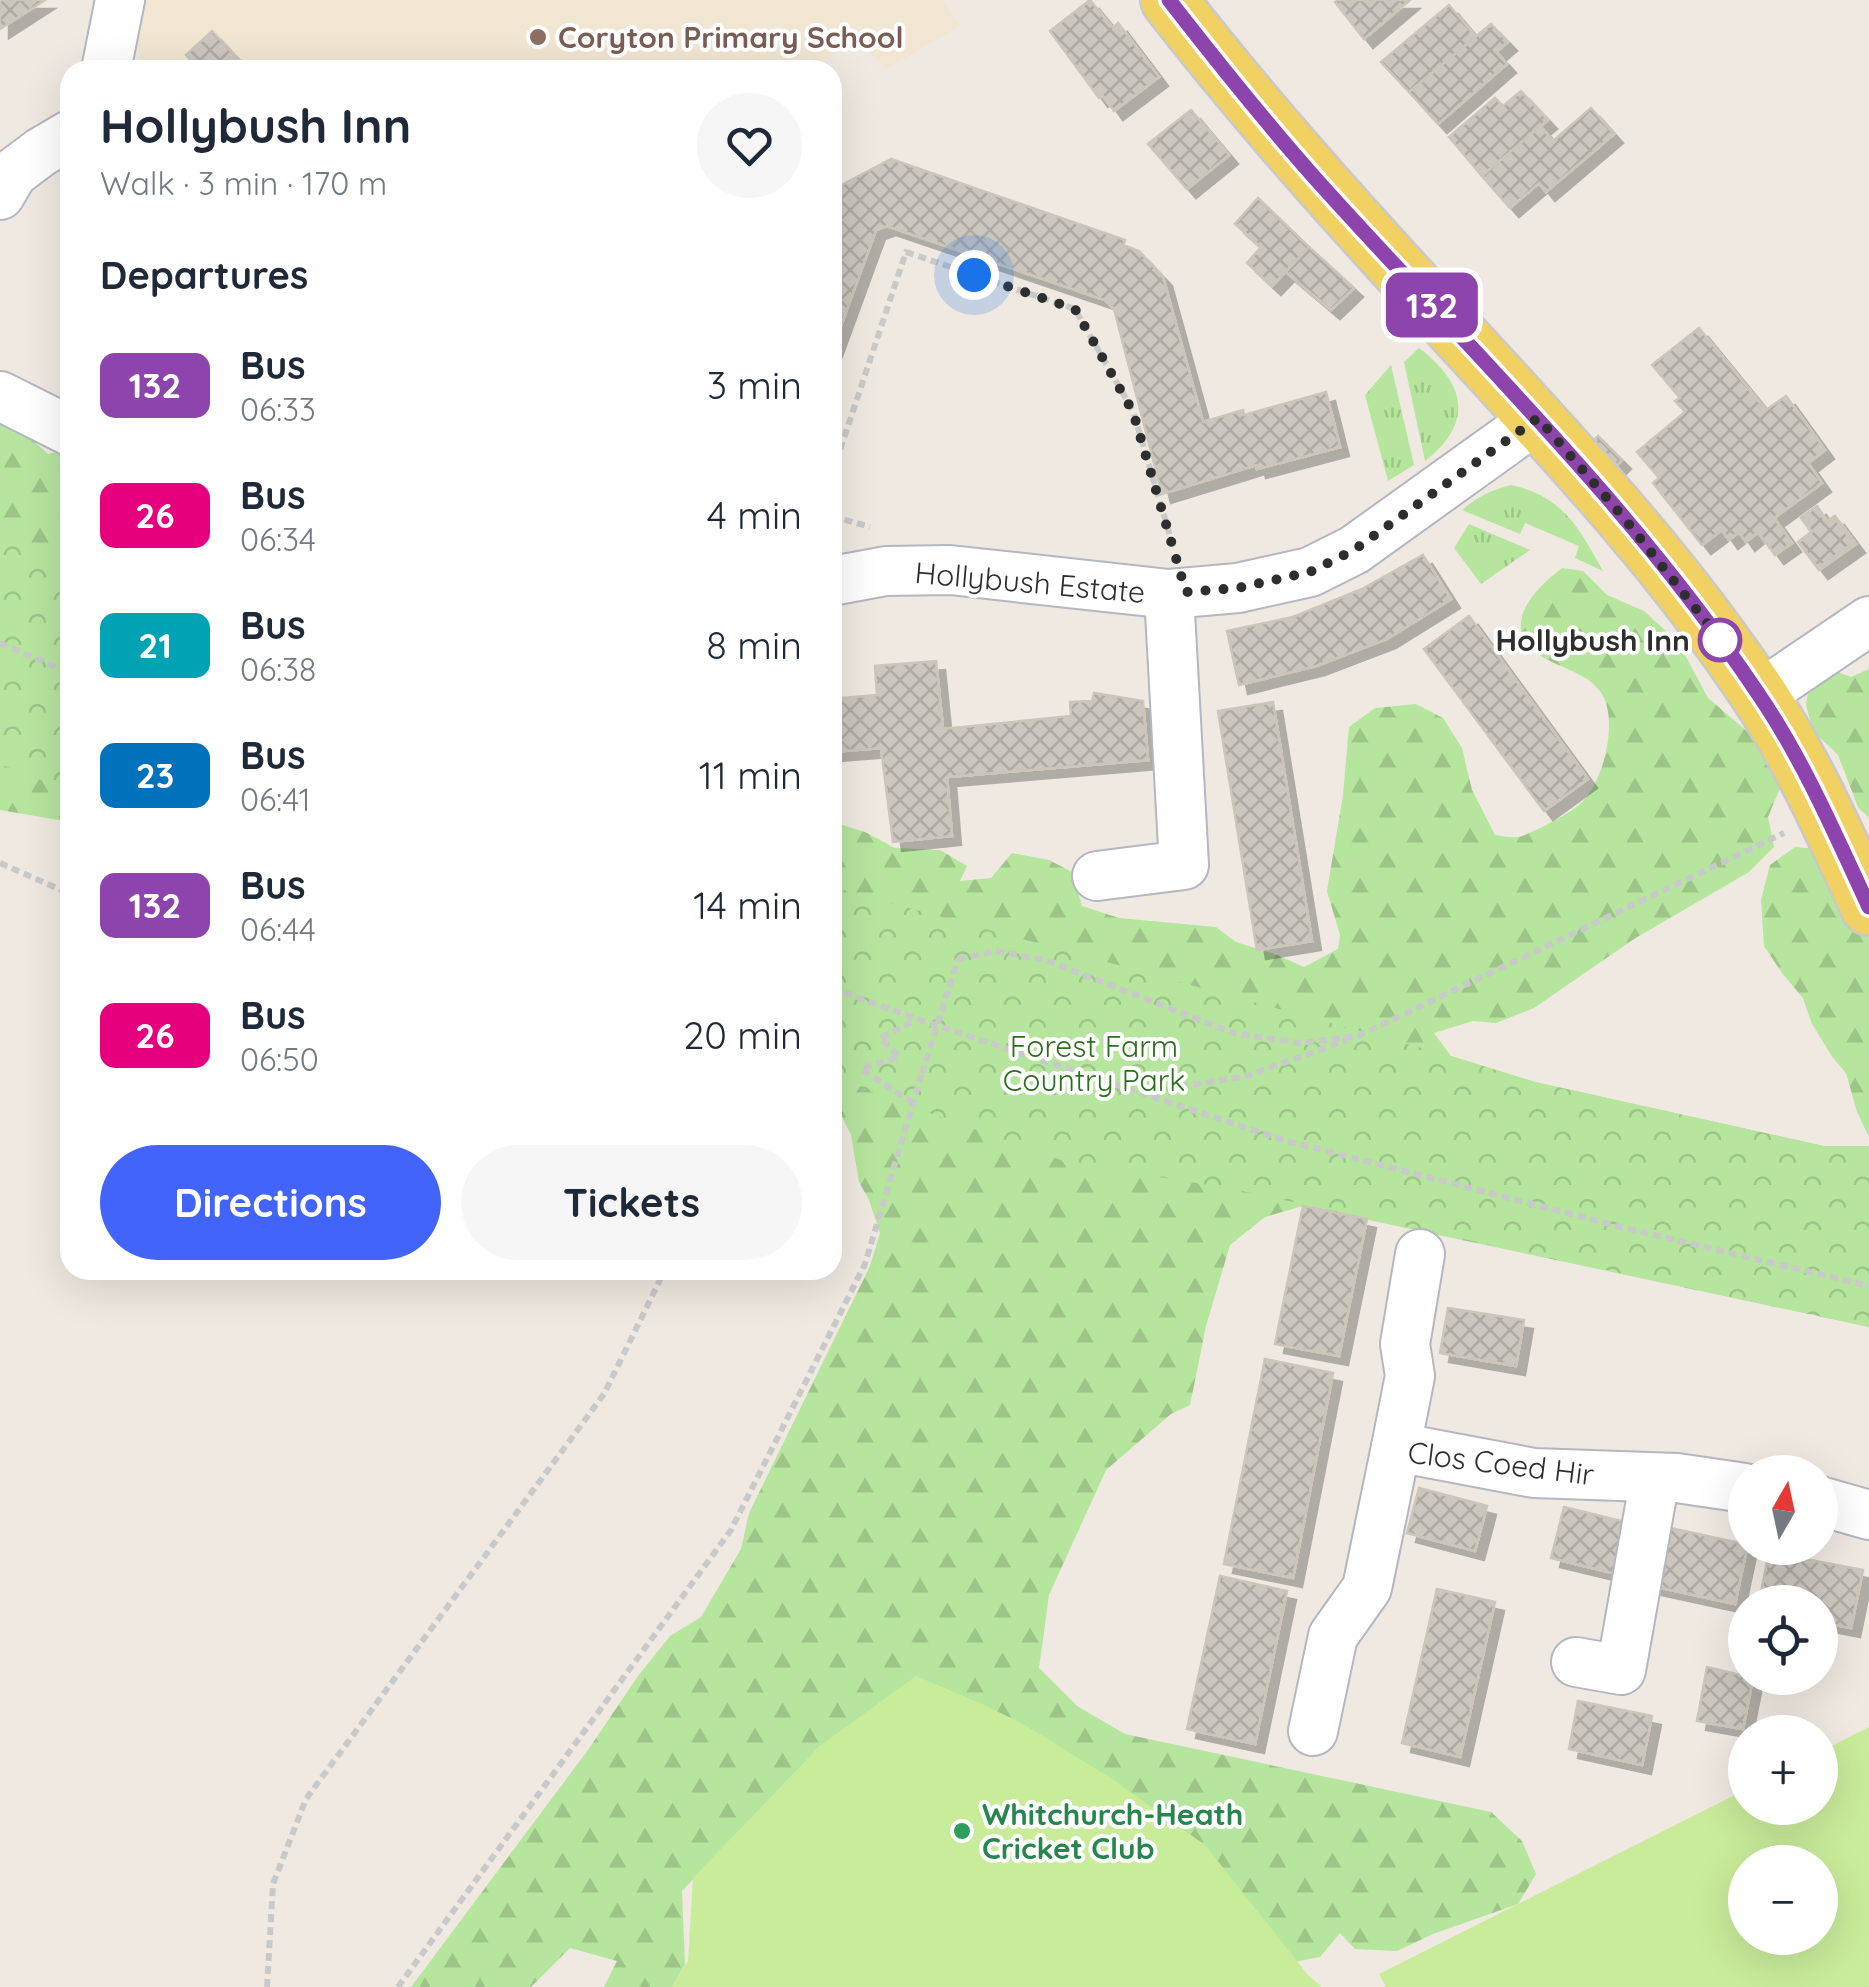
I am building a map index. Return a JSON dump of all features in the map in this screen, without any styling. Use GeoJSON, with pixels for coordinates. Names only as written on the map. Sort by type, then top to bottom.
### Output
{"type":"FeatureCollection","features":[{"type":"Feature","properties":{"kind":"main road"},"geometry":{"type":"LineString","coordinates":[[1169,0],[1321,184],[1538,418],[1681,588],[1760,695],[1847,840],[1869,907]]}},
{"type":"Feature","properties":{"kind":"street"},"geometry":{"type":"LineString","coordinates":[[108,60],[120,0]]}},
{"type":"Feature","properties":{"kind":"street"},"geometry":{"type":"LineString","coordinates":[[0,194],[13,173],[60,141]]}},
{"type":"Feature","properties":{"kind":"street"},"geometry":{"type":"LineString","coordinates":[[0,396],[60,426]]}},
{"type":"Feature","properties":{"kind":"street","name":"Hollybush Estate"},"geometry":{"type":"LineString","coordinates":[[842,579],[886,571],[950,570],[1178,593],[1238,588],[1310,572],[1354,550],[1538,418]]}},
{"type":"Feature","properties":{"kind":"street","name":"Hollybush Estate"},"geometry":{"type":"LineString","coordinates":[[1096,876],[1184,865],[1178,593]]}},
{"type":"Feature","properties":{"kind":"street"},"geometry":{"type":"LineString","coordinates":[[1760,695],[1869,620]]}},
{"type":"Feature","properties":{"kind":"street"},"geometry":{"type":"LineString","coordinates":[[1396,1448],[1410,1376],[1405,1344],[1420,1254]]}},
{"type":"Feature","properties":{"kind":"street","name":"Clos Coed Hir"},"geometry":{"type":"LineString","coordinates":[[1313,1731],[1333,1636],[1367,1588],[1396,1448],[1534,1473],[1677,1478],[1728,1486]]}},
{"type":"Feature","properties":{"kind":"street"},"geometry":{"type":"LineString","coordinates":[[1576,1662],[1621,1670],[1656,1478]]}},
{"type":"Feature","properties":{"kind":"street"},"geometry":{"type":"LineString","coordinates":[[1838,1506],[1869,1515]]}},
{"type":"Feature","properties":{"kind":"path"},"geometry":{"type":"LineString","coordinates":[[842,444],[906,252],[1075,309],[1133,412],[1178,593]]}},
{"type":"Feature","properties":{"kind":"path"},"geometry":{"type":"LineString","coordinates":[[0,643],[60,670]]}},
{"type":"Feature","properties":{"kind":"path"},"geometry":{"type":"LineString","coordinates":[[1140,1093],[1247,1076],[1358,1036],[1847,840]]}},
{"type":"Feature","properties":{"kind":"path"},"geometry":{"type":"LineString","coordinates":[[0,863],[60,890]]}},
{"type":"Feature","properties":{"kind":"path"},"geometry":{"type":"LineString","coordinates":[[398,1987],[731,1530],[865,1264],[958,959],[995,951],[1046,960],[1234,1033],[1300,1044],[1358,1036]]}},
{"type":"Feature","properties":{"kind":"path"},"geometry":{"type":"LineString","coordinates":[[842,992],[1280,1139],[1624,1228],[1869,1286]]}},
{"type":"Feature","properties":{"kind":"path"},"geometry":{"type":"LineString","coordinates":[[913,1103],[861,1069],[900,1057],[880,1038],[917,1019]]}},
{"type":"Feature","properties":{"kind":"path"},"geometry":{"type":"LineString","coordinates":[[267,1987],[273,1884],[306,1799],[604,1394],[661,1280]]}},
{"type":"Feature","properties":{"kind":"shaded area","name":"Coryton Primary School"},"geometry":{"type":"Polygon","coordinates":[[[143,0],[942,0],[960,26],[886,69],[859,40],[824,60],[140,60],[136,35],[143,0]]]}},
{"type":"Feature","properties":{"kind":"green space"},"geometry":{"type":"Polygon","coordinates":[[[1419,348],[1446,375],[1458,403],[1452,432],[1425,461],[1404,362],[1419,348]]]}},
{"type":"Feature","properties":{"kind":"green space"},"geometry":{"type":"Polygon","coordinates":[[[1391,365],[1414,465],[1388,481],[1365,395],[1391,365]]]}},
{"type":"Feature","properties":{"kind":"green space"},"geometry":{"type":"Polygon","coordinates":[[[0,392],[13,432],[29,437],[48,454],[60,451],[60,820],[0,810],[0,392]]]}},
{"type":"Feature","properties":{"kind":"green space"},"geometry":{"type":"Polygon","coordinates":[[[1511,485],[1544,497],[1568,516],[1603,571],[1575,558],[1579,546],[1525,523],[1520,534],[1462,510],[1485,494],[1511,485]]]}},
{"type":"Feature","properties":{"kind":"green space"},"geometry":{"type":"Polygon","coordinates":[[[1469,524],[1530,550],[1481,584],[1454,548],[1469,524]]]}},
{"type":"Feature","properties":{"kind":"green space"},"geometry":{"type":"Polygon","coordinates":[[[0,531],[60,558],[60,787],[0,764],[0,531]]]}},
{"type":"Feature","properties":{"kind":"green space"},"geometry":{"type":"Polygon","coordinates":[[[1562,568],[1583,571],[1607,595],[1644,611],[1678,642],[1708,698],[1769,750],[1783,781],[1768,817],[1774,847],[1749,872],[1634,939],[1534,1008],[1496,1023],[1473,1021],[1434,1033],[1451,1056],[1535,1082],[1823,1146],[1869,1146],[1869,1327],[1303,1206],[1265,1217],[1230,1245],[1206,1326],[1190,1405],[1171,1414],[1106,1470],[1049,1595],[1039,1668],[1077,1706],[1125,1734],[1491,1812],[1522,1841],[1536,1874],[1518,1904],[1397,1951],[1355,1949],[1340,1933],[1320,1957],[1283,1964],[821,1745],[682,1891],[685,1965],[672,1987],[604,1987],[617,1961],[570,1948],[531,1987],[411,1987],[588,1750],[638,1676],[670,1636],[701,1617],[741,1549],[749,1513],[870,1266],[880,1233],[859,1182],[851,1135],[842,1117],[842,825],[895,848],[940,850],[967,866],[960,881],[991,878],[1012,853],[1049,860],[1072,872],[1082,906],[1119,918],[1216,927],[1236,942],[1304,967],[1338,949],[1340,935],[1327,891],[1343,795],[1349,727],[1375,708],[1416,704],[1443,718],[1462,748],[1472,790],[1495,835],[1515,837],[1531,832],[1568,813],[1588,795],[1606,753],[1607,708],[1595,685],[1545,658],[1526,642],[1521,621],[1540,587],[1562,568]]]}},
{"type":"Feature","properties":{"kind":"green space"},"geometry":{"type":"Polygon","coordinates":[[[1869,669],[1869,818],[1858,807],[1838,755],[1813,731],[1806,705],[1809,685],[1835,671],[1851,677],[1869,669]]]}},
{"type":"Feature","properties":{"kind":"green space"},"geometry":{"type":"Polygon","coordinates":[[[1795,847],[1818,849],[1869,928],[1869,1137],[1846,1073],[1812,1024],[1803,998],[1764,946],[1761,900],[1770,865],[1795,847]]]}},
{"type":"Feature","properties":{"kind":"green space","name":"Forest Farm Country Park"},"geometry":{"type":"Polygon","coordinates":[[[842,889],[1535,1082],[1869,1156],[1869,1327],[1233,1189],[1066,1162],[842,1081],[842,889]]]}},
{"type":"Feature","properties":{"kind":"green space","name":"Whitchurch-Heath Cricket Club"},"geometry":{"type":"Polygon","coordinates":[[[916,1676],[1025,1725],[1112,1779],[1205,1845],[1308,1975],[1322,1987],[672,1987],[688,1961],[693,1878],[821,1745],[916,1676]]]}},
{"type":"Feature","properties":{"kind":"green space"},"geometry":{"type":"Polygon","coordinates":[[[1869,1727],[1869,1987],[1386,1987],[1379,1974],[1728,1799],[1728,1825],[1838,1825],[1838,1743],[1869,1727]]]}},
{"type":"Feature","properties":{"kind":"building"},"geometry":{"type":"Polygon","coordinates":[[[0,0],[45,0],[0,29],[0,0]]]}},
{"type":"Feature","properties":{"kind":"building"},"geometry":{"type":"Polygon","coordinates":[[[1090,0],[1113,28],[1118,23],[1159,77],[1114,111],[1103,96],[1099,98],[1050,31],[1090,0]]]}},
{"type":"Feature","properties":{"kind":"building"},"geometry":{"type":"Polygon","coordinates":[[[1410,0],[1364,39],[1335,2],[1410,0]]]}},
{"type":"Feature","properties":{"kind":"building"},"geometry":{"type":"Polygon","coordinates":[[[1449,5],[1476,37],[1409,92],[1381,62],[1449,5]]]}},
{"type":"Feature","properties":{"kind":"building"},"geometry":{"type":"Polygon","coordinates":[[[1491,24],[1508,42],[1496,52],[1507,64],[1438,124],[1409,92],[1491,24]]]}},
{"type":"Feature","properties":{"kind":"building"},"geometry":{"type":"Polygon","coordinates":[[[212,31],[239,60],[191,60],[186,55],[212,31]]]}},
{"type":"Feature","properties":{"kind":"building"},"geometry":{"type":"Polygon","coordinates":[[[1521,91],[1548,120],[1482,176],[1449,137],[1495,98],[1503,106],[1521,91]]]}},
{"type":"Feature","properties":{"kind":"building"},"geometry":{"type":"Polygon","coordinates":[[[1591,108],[1614,134],[1546,192],[1539,183],[1510,208],[1482,176],[1540,126],[1553,141],[1591,108]]]}},
{"type":"Feature","properties":{"kind":"building"},"geometry":{"type":"Polygon","coordinates":[[[1191,110],[1229,155],[1187,189],[1148,144],[1191,110]]]}},
{"type":"Feature","properties":{"kind":"building"},"geometry":{"type":"Polygon","coordinates":[[[891,159],[1125,240],[1123,246],[1139,251],[1163,277],[1203,422],[1326,392],[1340,447],[1257,469],[1256,465],[1162,494],[1114,309],[1105,300],[887,226],[876,230],[842,323],[842,185],[891,159]]]}},
{"type":"Feature","properties":{"kind":"building"},"geometry":{"type":"Polygon","coordinates":[[[1258,198],[1309,247],[1272,286],[1247,263],[1261,247],[1235,224],[1258,198]]]}},
{"type":"Feature","properties":{"kind":"building"},"geometry":{"type":"Polygon","coordinates":[[[1309,247],[1354,288],[1331,310],[1286,272],[1309,247]]]}},
{"type":"Feature","properties":{"kind":"building"},"geometry":{"type":"Polygon","coordinates":[[[1699,328],[1766,410],[1786,396],[1825,450],[1808,463],[1822,483],[1774,518],[1792,543],[1775,555],[1758,532],[1746,542],[1739,532],[1729,540],[1722,530],[1702,545],[1653,483],[1659,478],[1637,452],[1685,412],[1675,401],[1680,398],[1652,365],[1699,328]]]}},
{"type":"Feature","properties":{"kind":"building"},"geometry":{"type":"Polygon","coordinates":[[[1598,436],[1622,460],[1614,468],[1590,444],[1598,436]]]}},
{"type":"Feature","properties":{"kind":"building"},"geometry":{"type":"Polygon","coordinates":[[[1817,506],[1827,521],[1835,516],[1856,544],[1819,570],[1798,542],[1811,532],[1801,517],[1817,506]]]}},
{"type":"Feature","properties":{"kind":"building"},"geometry":{"type":"Polygon","coordinates":[[[1816,507],[1826,522],[1834,517],[1853,543],[1818,568],[1799,542],[1812,532],[1801,518],[1816,507]]]}},
{"type":"Feature","properties":{"kind":"building"},"geometry":{"type":"Polygon","coordinates":[[[1423,555],[1451,599],[1387,639],[1316,666],[1239,685],[1227,631],[1293,617],[1362,589],[1423,555]]]}},
{"type":"Feature","properties":{"kind":"building"},"geometry":{"type":"Polygon","coordinates":[[[1469,616],[1588,779],[1544,811],[1424,649],[1469,616]]]}},
{"type":"Feature","properties":{"kind":"building"},"geometry":{"type":"Polygon","coordinates":[[[936,661],[943,729],[1071,716],[1070,702],[1092,701],[1094,693],[1143,701],[1148,760],[947,777],[952,836],[893,842],[881,748],[842,751],[842,698],[877,695],[875,666],[936,661]]]}},
{"type":"Feature","properties":{"kind":"building"},"geometry":{"type":"Polygon","coordinates":[[[1273,702],[1312,941],[1257,950],[1218,711],[1273,702]]]}},
{"type":"Feature","properties":{"kind":"building"},"geometry":{"type":"Polygon","coordinates":[[[1303,1206],[1367,1219],[1339,1356],[1275,1344],[1303,1206]]]}},
{"type":"Feature","properties":{"kind":"building"},"geometry":{"type":"Polygon","coordinates":[[[1448,1308],[1524,1320],[1516,1366],[1440,1353],[1448,1308]]]}},
{"type":"Feature","properties":{"kind":"building"},"geometry":{"type":"Polygon","coordinates":[[[1265,1359],[1333,1373],[1293,1578],[1224,1564],[1265,1359]]]}},
{"type":"Feature","properties":{"kind":"building"},"geometry":{"type":"Polygon","coordinates":[[[1419,1488],[1487,1506],[1475,1551],[1407,1533],[1419,1488]]]}},
{"type":"Feature","properties":{"kind":"building"},"geometry":{"type":"Polygon","coordinates":[[[1564,1507],[1633,1524],[1621,1575],[1551,1558],[1564,1507]]]}},
{"type":"Feature","properties":{"kind":"building"},"geometry":{"type":"Polygon","coordinates":[[[1661,1526],[1728,1540],[1728,1565],[1743,1565],[1739,1585],[1728,1585],[1728,1602],[1648,1585],[1661,1526]]]}},
{"type":"Feature","properties":{"kind":"building"},"geometry":{"type":"Polygon","coordinates":[[[1766,1565],[1837,1565],[1863,1570],[1851,1628],[1838,1625],[1838,1585],[1762,1585],[1766,1565]]]}},
{"type":"Feature","properties":{"kind":"building"},"geometry":{"type":"Polygon","coordinates":[[[1220,1576],[1287,1591],[1255,1744],[1187,1729],[1220,1576]]]}},
{"type":"Feature","properties":{"kind":"building"},"geometry":{"type":"Polygon","coordinates":[[[1437,1589],[1495,1602],[1460,1757],[1402,1743],[1437,1589]]]}},
{"type":"Feature","properties":{"kind":"building"},"geometry":{"type":"Polygon","coordinates":[[[1707,1667],[1728,1672],[1728,1695],[1750,1695],[1746,1715],[1728,1715],[1728,1726],[1697,1721],[1707,1667]]]}},
{"type":"Feature","properties":{"kind":"building"},"geometry":{"type":"Polygon","coordinates":[[[1578,1701],[1652,1716],[1642,1765],[1569,1749],[1578,1701]]]}},
{"type":"Feature","properties":{"kind":"bus line","name":"132"},"geometry":{"type":"LineString","coordinates":[[1169,0],[1321,184],[1538,418],[1681,588],[1760,695],[1791,747],[1869,907]]}},
{"type":"Feature","properties":{"kind":"place","name":"Coryton Primary School"},"geometry":{"type":"Point","coordinates":[538,37]}},
{"type":"Feature","properties":{"kind":"place","name":"Hollybush Inn"},"geometry":{"type":"Point","coordinates":[1720,640]}},
{"type":"Feature","properties":{"kind":"place","name":"Whitchurch-Heath Cricket Club"},"geometry":{"type":"Point","coordinates":[962,1831]}},
{"type":"Feature","properties":{"kind":"route"},"geometry":{"type":"LineString","coordinates":[[974,275],[1075,309],[1133,412],[1186,592],[1238,588],[1310,572],[1354,550],[1538,418],[1624,518],[1730,652],[1720,640]]}}]}
